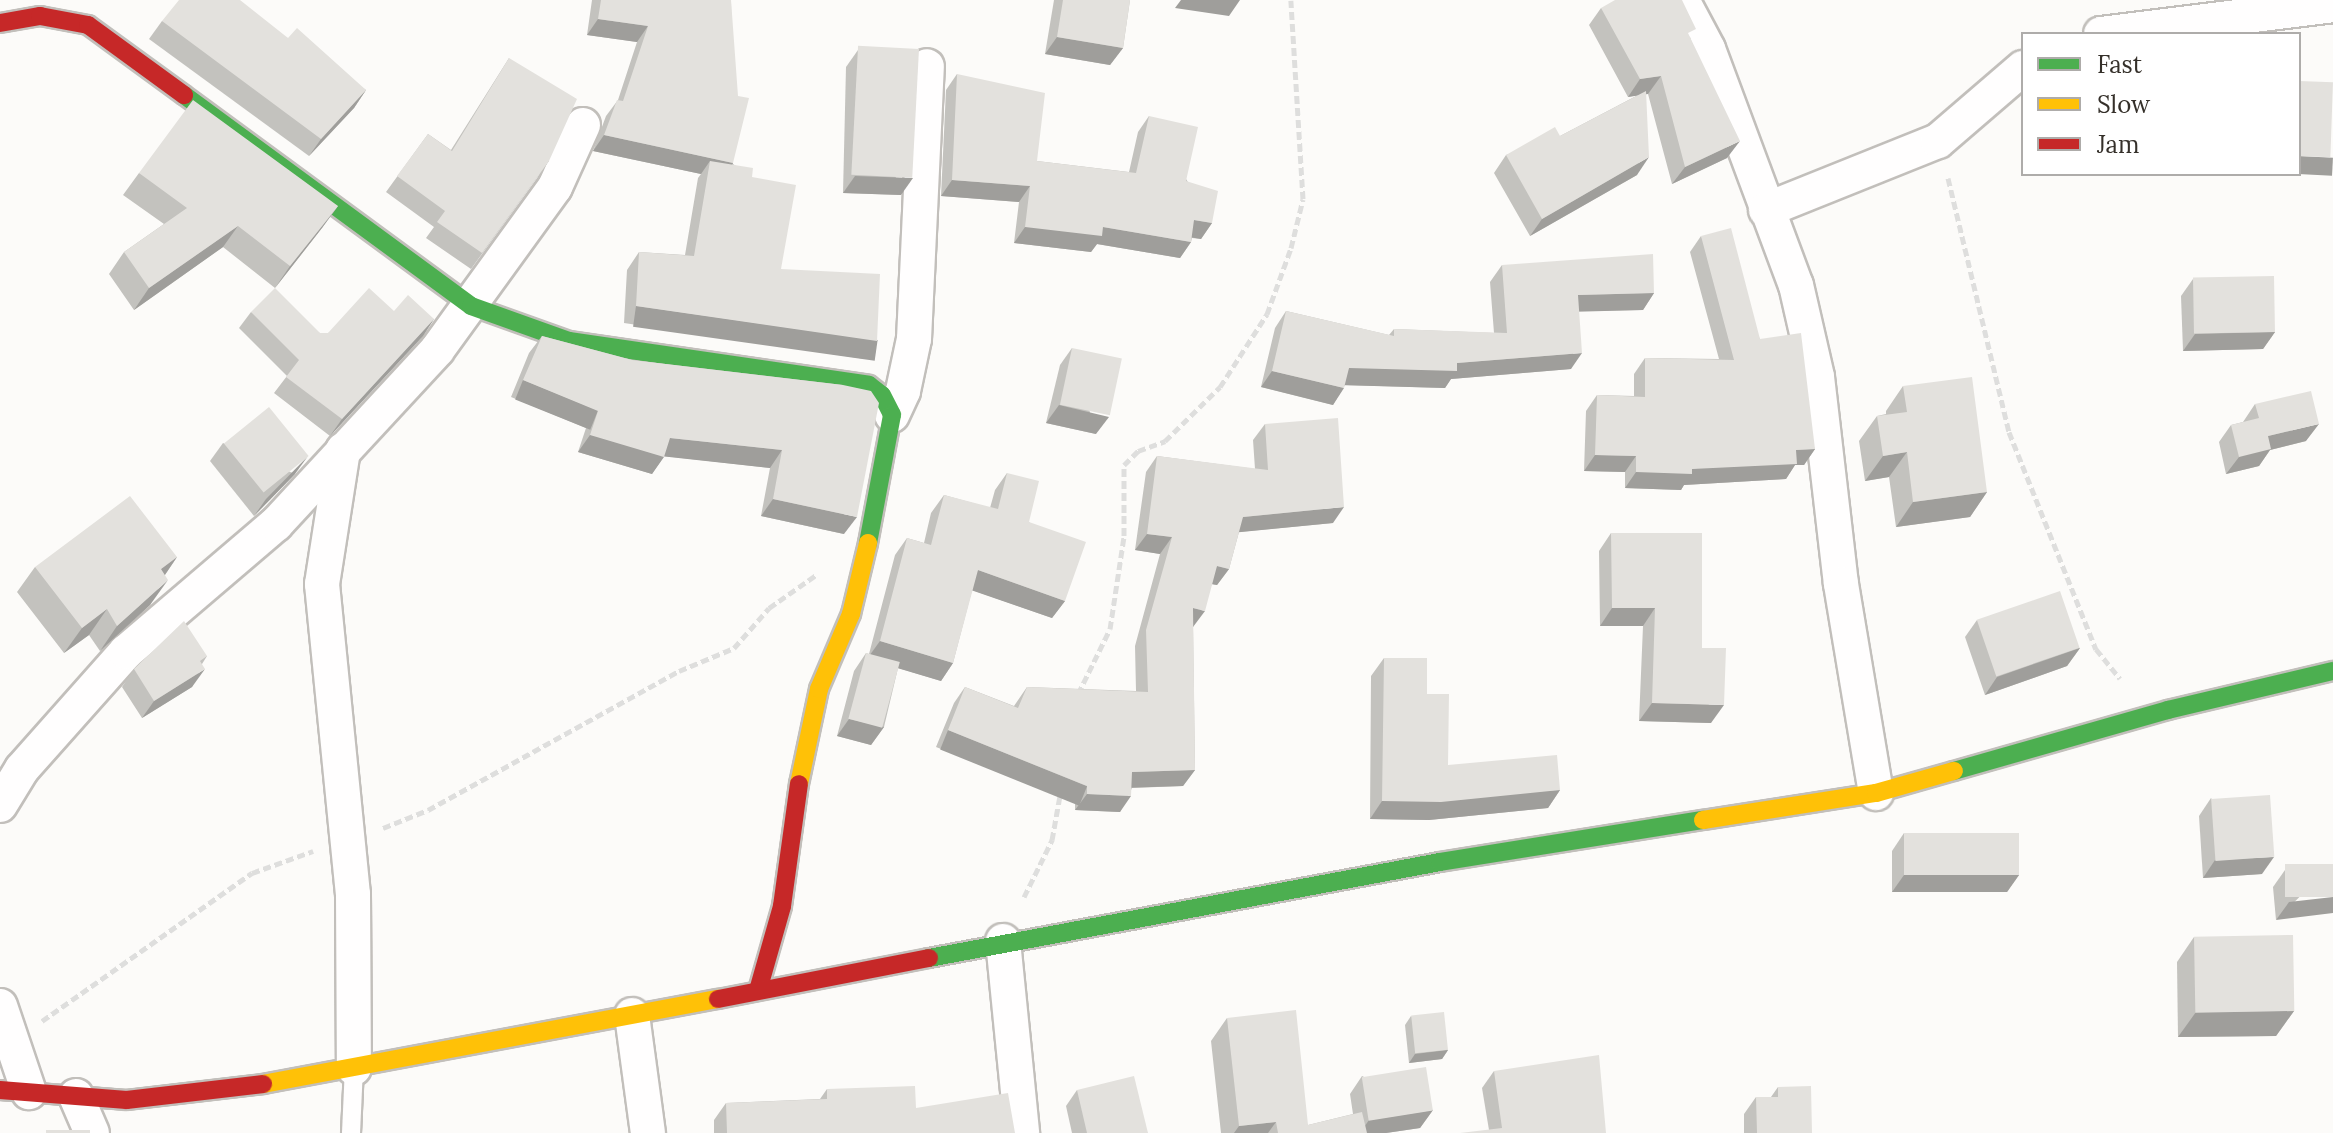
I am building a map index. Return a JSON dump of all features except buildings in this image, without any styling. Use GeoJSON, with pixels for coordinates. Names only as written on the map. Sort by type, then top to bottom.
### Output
{"type":"FeatureCollection","features":[{"type":"Feature","properties":{"kind":"street"},"geometry":{"type":"LineString","coordinates":[[1682,0],[1708,49],[1796,285],[1817,377],[1841,584],[1876,793]]}},
{"type":"Feature","properties":{"kind":"street"},"geometry":{"type":"LineString","coordinates":[[2117,32],[2333,5]]}},
{"type":"Feature","properties":{"kind":"street"},"geometry":{"type":"LineString","coordinates":[[0,23],[40,16],[88,25],[471,306],[569,341],[624,353],[869,385],[882,395],[892,415]]}},
{"type":"Feature","properties":{"kind":"street"},"geometry":{"type":"LineString","coordinates":[[759,987],[782,906],[806,737],[819,689],[851,614],[868,544],[892,415],[907,380],[914,339],[927,66]]}},
{"type":"Feature","properties":{"kind":"street"},"geometry":{"type":"LineString","coordinates":[[1766,210],[1938,141],[2021,70]]}},
{"type":"Feature","properties":{"kind":"street"},"geometry":{"type":"LineString","coordinates":[[0,805],[22,769],[126,652],[276,524],[471,306],[555,187],[583,125]]}},
{"type":"Feature","properties":{"kind":"street"},"geometry":{"type":"LineString","coordinates":[[343,450],[322,584],[353,894],[354,1068]]}},
{"type":"Feature","properties":{"kind":"street"},"geometry":{"type":"LineString","coordinates":[[0,1006],[11,1039],[14,1091],[127,1100],[354,1068],[632,1015],[759,987],[1440,862],[1876,793],[2168,710],[2333,671]]}},
{"type":"Feature","properties":{"kind":"street"},"geometry":{"type":"LineString","coordinates":[[1003,941],[1022,1133]]}},
{"type":"Feature","properties":{"kind":"street"},"geometry":{"type":"LineString","coordinates":[[632,1015],[648,1133]]}},
{"type":"Feature","properties":{"kind":"street"},"geometry":{"type":"LineString","coordinates":[[76,1096],[92,1133]]}},
{"type":"Feature","properties":{"kind":"lane"},"geometry":{"type":"LineString","coordinates":[[351,1133],[354,1068]]}},
{"type":"Feature","properties":{"kind":"path"},"geometry":{"type":"LineString","coordinates":[[1075,704],[1110,629],[1124,536],[1124,465],[1138,451],[1165,441],[1220,387],[1267,314],[1291,248],[1303,199],[1291,0]]}},
{"type":"Feature","properties":{"kind":"path"},"geometry":{"type":"LineString","coordinates":[[1938,141],[2009,432],[2096,649],[2120,679],[2168,710]]}},
{"type":"Feature","properties":{"kind":"path"},"geometry":{"type":"LineString","coordinates":[[11,1039],[252,873],[294,856],[347,843],[428,810],[592,716],[679,671],[718,657],[734,648],[769,608],[868,544]]}},
{"type":"Feature","properties":{"kind":"path"},"geometry":{"type":"LineString","coordinates":[[1003,941],[1052,840],[1064,778]]}},
{"type":"Feature","properties":{"kind":"traffic: fast"},"geometry":{"type":"LineString","coordinates":[[184,95],[471,306],[569,341],[869,385],[882,395],[892,415],[868,543]]}},
{"type":"Feature","properties":{"kind":"traffic: fast"},"geometry":{"type":"LineString","coordinates":[[1954,771],[2168,710],[2333,671]]}},
{"type":"Feature","properties":{"kind":"traffic: fast"},"geometry":{"type":"LineString","coordinates":[[929,958],[1440,862],[1703,820]]}},
{"type":"Feature","properties":{"kind":"traffic: slow"},"geometry":{"type":"LineString","coordinates":[[799,784],[819,689],[851,614],[868,543]]}},
{"type":"Feature","properties":{"kind":"traffic: slow"},"geometry":{"type":"LineString","coordinates":[[1703,820],[1876,793],[1954,771]]}},
{"type":"Feature","properties":{"kind":"traffic: slow"},"geometry":{"type":"LineString","coordinates":[[263,1084],[718,999]]}},
{"type":"Feature","properties":{"kind":"traffic: jam"},"geometry":{"type":"LineString","coordinates":[[0,23],[40,16],[88,25],[184,95]]}},
{"type":"Feature","properties":{"kind":"traffic: jam"},"geometry":{"type":"LineString","coordinates":[[759,987],[782,906],[799,784]]}},
{"type":"Feature","properties":{"kind":"traffic: jam"},"geometry":{"type":"LineString","coordinates":[[718,999],[929,958]]}},
{"type":"Feature","properties":{"kind":"traffic: jam"},"geometry":{"type":"LineString","coordinates":[[0,1090],[127,1100],[263,1084]]}}]}
